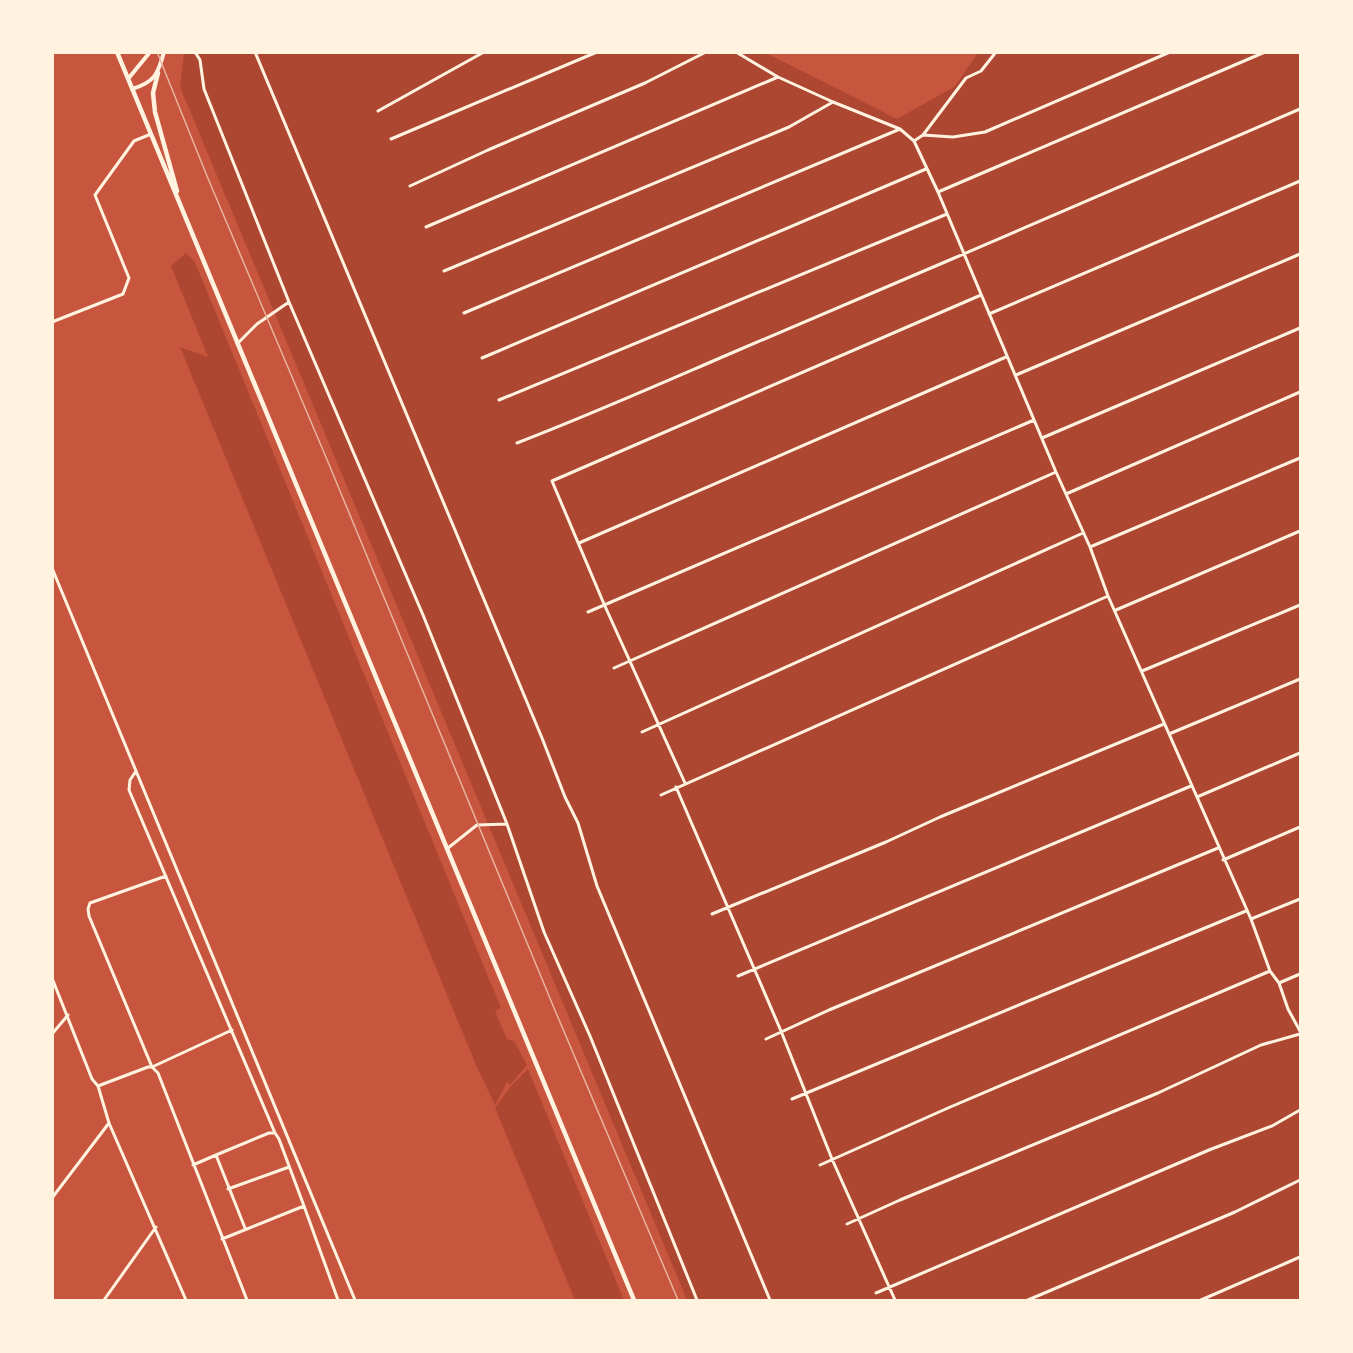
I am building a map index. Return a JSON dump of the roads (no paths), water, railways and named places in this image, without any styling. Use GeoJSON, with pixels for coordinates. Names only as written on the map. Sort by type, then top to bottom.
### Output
{"type":"FeatureCollection","features":[{"type":"Feature","properties":{"kind":"main road"},"geometry":{"type":"LineString","coordinates":[[117,52],[634,1300]]}},
{"type":"Feature","properties":{"kind":"main road"},"geometry":{"type":"LineString","coordinates":[[158,73],[153,93],[155,112],[184,214]]}},
{"type":"Feature","properties":{"kind":"street"},"geometry":{"type":"LineString","coordinates":[[128,79],[150,52]]}},
{"type":"Feature","properties":{"kind":"street"},"geometry":{"type":"LineString","coordinates":[[132,88],[151,81],[158,73],[164,52]]}},
{"type":"Feature","properties":{"kind":"street"},"geometry":{"type":"LineString","coordinates":[[195,52],[200,60],[204,89],[289,302],[423,615],[507,824],[544,932],[590,1036],[697,1300]]}},
{"type":"Feature","properties":{"kind":"street"},"geometry":{"type":"LineString","coordinates":[[255,52],[578,824],[597,886],[770,1300]]}},
{"type":"Feature","properties":{"kind":"street"},"geometry":{"type":"LineString","coordinates":[[378,111],[484,52]]}},
{"type":"Feature","properties":{"kind":"street"},"geometry":{"type":"LineString","coordinates":[[391,139],[597,52]]}},
{"type":"Feature","properties":{"kind":"street"},"geometry":{"type":"LineString","coordinates":[[410,186],[645,83],[706,52]]}},
{"type":"Feature","properties":{"kind":"street"},"geometry":{"type":"LineString","coordinates":[[736,52],[778,77],[900,129],[914,141],[1090,547],[1108,596],[1251,920],[1270,971],[1279,983],[1300,1033],[1261,1045],[1158,1093],[847,1224]]}},
{"type":"Feature","properties":{"kind":"street"},"geometry":{"type":"LineString","coordinates":[[914,141],[923,135],[966,78],[981,71],[996,52]]}},
{"type":"Feature","properties":{"kind":"street"},"geometry":{"type":"LineString","coordinates":[[923,135],[953,137],[986,132],[1170,52]]}},
{"type":"Feature","properties":{"kind":"street"},"geometry":{"type":"LineString","coordinates":[[938,192],[1265,52]]}},
{"type":"Feature","properties":{"kind":"street"},"geometry":{"type":"LineString","coordinates":[[426,227],[778,77]]}},
{"type":"Feature","properties":{"kind":"street"},"geometry":{"type":"LineString","coordinates":[[444,271],[789,127],[833,102]]}},
{"type":"Feature","properties":{"kind":"street"},"geometry":{"type":"LineString","coordinates":[[517,443],[632,397],[1300,109]]}},
{"type":"Feature","properties":{"kind":"street"},"geometry":{"type":"LineString","coordinates":[[464,313],[900,129]]}},
{"type":"Feature","properties":{"kind":"street"},"geometry":{"type":"LineString","coordinates":[[52,322],[123,294],[129,278],[95,195],[135,141],[151,134]]}},
{"type":"Feature","properties":{"kind":"street"},"geometry":{"type":"LineString","coordinates":[[482,358],[926,169]]}},
{"type":"Feature","properties":{"kind":"street"},"geometry":{"type":"LineString","coordinates":[[989,314],[1300,181]]}},
{"type":"Feature","properties":{"kind":"street"},"geometry":{"type":"LineString","coordinates":[[499,400],[947,214]]}},
{"type":"Feature","properties":{"kind":"street"},"geometry":{"type":"LineString","coordinates":[[1016,375],[1300,254]]}},
{"type":"Feature","properties":{"kind":"street"},"geometry":{"type":"LineString","coordinates":[[685,783],[660,723],[604,604],[552,480],[981,295]]}},
{"type":"Feature","properties":{"kind":"street"},"geometry":{"type":"LineString","coordinates":[[237,344],[257,324],[289,302]]}},
{"type":"Feature","properties":{"kind":"street"},"geometry":{"type":"LineString","coordinates":[[1042,438],[1300,328]]}},
{"type":"Feature","properties":{"kind":"street"},"geometry":{"type":"LineString","coordinates":[[579,543],[1007,356]]}},
{"type":"Feature","properties":{"kind":"street"},"geometry":{"type":"LineString","coordinates":[[1066,494],[1300,392]]}},
{"type":"Feature","properties":{"kind":"street"},"geometry":{"type":"LineString","coordinates":[[588,612],[1034,420]]}},
{"type":"Feature","properties":{"kind":"street"},"geometry":{"type":"LineString","coordinates":[[1090,547],[1300,458]]}},
{"type":"Feature","properties":{"kind":"street"},"geometry":{"type":"LineString","coordinates":[[614,668],[1056,472]]}},
{"type":"Feature","properties":{"kind":"street"},"geometry":{"type":"LineString","coordinates":[[1116,610],[1300,531]]}},
{"type":"Feature","properties":{"kind":"street"},"geometry":{"type":"LineString","coordinates":[[642,732],[1083,533]]}},
{"type":"Feature","properties":{"kind":"street"},"geometry":{"type":"LineString","coordinates":[[52,568],[355,1300]]}},
{"type":"Feature","properties":{"kind":"street"},"geometry":{"type":"LineString","coordinates":[[661,795],[1108,596]]}},
{"type":"Feature","properties":{"kind":"street"},"geometry":{"type":"LineString","coordinates":[[1141,672],[1300,605]]}},
{"type":"Feature","properties":{"kind":"street"},"geometry":{"type":"LineString","coordinates":[[1169,734],[1300,679]]}},
{"type":"Feature","properties":{"kind":"street"},"geometry":{"type":"LineString","coordinates":[[712,914],[1164,724]]}},
{"type":"Feature","properties":{"kind":"street"},"geometry":{"type":"LineString","coordinates":[[1197,797],[1300,753]]}},
{"type":"Feature","properties":{"kind":"street"},"geometry":{"type":"LineString","coordinates":[[136,771],[130,780],[129,790],[274,1133],[279,1139],[338,1300]]}},
{"type":"Feature","properties":{"kind":"street"},"geometry":{"type":"LineString","coordinates":[[738,975],[1191,786]]}},
{"type":"Feature","properties":{"kind":"street"},"geometry":{"type":"LineString","coordinates":[[676,787],[729,906],[832,1159],[896,1300]]}},
{"type":"Feature","properties":{"kind":"street"},"geometry":{"type":"LineString","coordinates":[[447,848],[477,825],[507,824]]}},
{"type":"Feature","properties":{"kind":"street"},"geometry":{"type":"LineString","coordinates":[[1223,860],[1300,827]]}},
{"type":"Feature","properties":{"kind":"street"},"geometry":{"type":"LineString","coordinates":[[766,1039],[829,1010],[1218,848]]}},
{"type":"Feature","properties":{"kind":"street"},"geometry":{"type":"LineString","coordinates":[[166,876],[90,903],[89,916],[150,1067],[158,1073],[247,1300]]}},
{"type":"Feature","properties":{"kind":"street"},"geometry":{"type":"LineString","coordinates":[[1251,920],[1300,899]]}},
{"type":"Feature","properties":{"kind":"street"},"geometry":{"type":"LineString","coordinates":[[792,1100],[1246,911]]}},
{"type":"Feature","properties":{"kind":"street"},"geometry":{"type":"LineString","coordinates":[[820,1165],[1270,971]]}},
{"type":"Feature","properties":{"kind":"street"},"geometry":{"type":"LineString","coordinates":[[1279,983],[1300,974]]}},
{"type":"Feature","properties":{"kind":"street"},"geometry":{"type":"LineString","coordinates":[[52,978],[92,1079],[98,1086],[109,1123],[186,1300]]}},
{"type":"Feature","properties":{"kind":"street"},"geometry":{"type":"LineString","coordinates":[[52,1034],[68,1015]]}},
{"type":"Feature","properties":{"kind":"street"},"geometry":{"type":"LineString","coordinates":[[98,1086],[150,1067],[232,1030]]}},
{"type":"Feature","properties":{"kind":"street"},"geometry":{"type":"LineString","coordinates":[[876,1293],[1209,1150],[1272,1126],[1300,1110]]}},
{"type":"Feature","properties":{"kind":"street"},"geometry":{"type":"LineString","coordinates":[[52,1198],[109,1123]]}},
{"type":"Feature","properties":{"kind":"street"},"geometry":{"type":"LineString","coordinates":[[193,1165],[269,1133],[274,1133]]}},
{"type":"Feature","properties":{"kind":"street"},"geometry":{"type":"LineString","coordinates":[[216,1155],[245,1228]]}},
{"type":"Feature","properties":{"kind":"street"},"geometry":{"type":"LineString","coordinates":[[228,1189],[288,1167]]}},
{"type":"Feature","properties":{"kind":"street"},"geometry":{"type":"LineString","coordinates":[[1028,1300],[1235,1212],[1300,1180]]}},
{"type":"Feature","properties":{"kind":"street"},"geometry":{"type":"LineString","coordinates":[[222,1239],[304,1206]]}},
{"type":"Feature","properties":{"kind":"street"},"geometry":{"type":"LineString","coordinates":[[104,1300],[156,1227]]}},
{"type":"Feature","properties":{"kind":"street"},"geometry":{"type":"LineString","coordinates":[[1201,1300],[1300,1257]]}},
{"type":"Feature","properties":{"kind":"tram line"},"geometry":{"type":"LineString","coordinates":[[157,52],[554,1008],[678,1300]]}}]}
